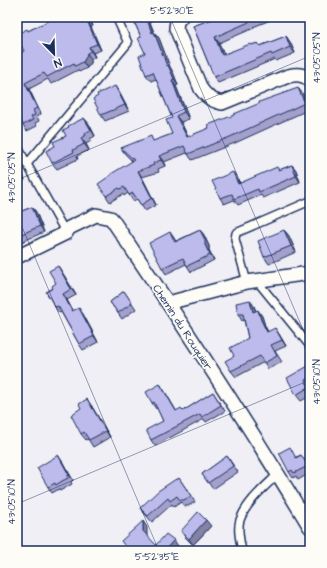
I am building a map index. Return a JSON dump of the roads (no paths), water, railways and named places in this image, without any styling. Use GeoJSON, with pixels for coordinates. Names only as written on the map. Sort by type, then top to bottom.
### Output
{"type":"FeatureCollection","features":[{"type":"Feature","properties":{"kind":"street"},"geometry":{"type":"LineString","coordinates":[[181,17],[177,21],[176,28],[201,89],[207,97],[214,101],[222,103],[296,74],[310,80]]}},
{"type":"Feature","properties":{"kind":"street","name":"Chemin du Rouquier"},"geometry":{"type":"LineString","coordinates":[[17,257],[66,233],[69,228],[96,215],[111,218],[168,303],[278,474],[310,527]]}},
{"type":"Feature","properties":{"kind":"street"},"geometry":{"type":"LineString","coordinates":[[168,303],[252,281],[310,273]]}},
{"type":"Feature","properties":{"kind":"lane"},"geometry":{"type":"LineString","coordinates":[[27,164],[128,43],[116,17]]}},
{"type":"Feature","properties":{"kind":"lane"},"geometry":{"type":"LineString","coordinates":[[17,145],[62,226]]}},
{"type":"Feature","properties":{"kind":"lane"},"geometry":{"type":"LineString","coordinates":[[310,201],[236,233],[235,239],[252,281],[310,346]]}},
{"type":"Feature","properties":{"kind":"lane"},"geometry":{"type":"LineString","coordinates":[[242,551],[239,533],[240,520],[249,504],[278,474]]}}]}
